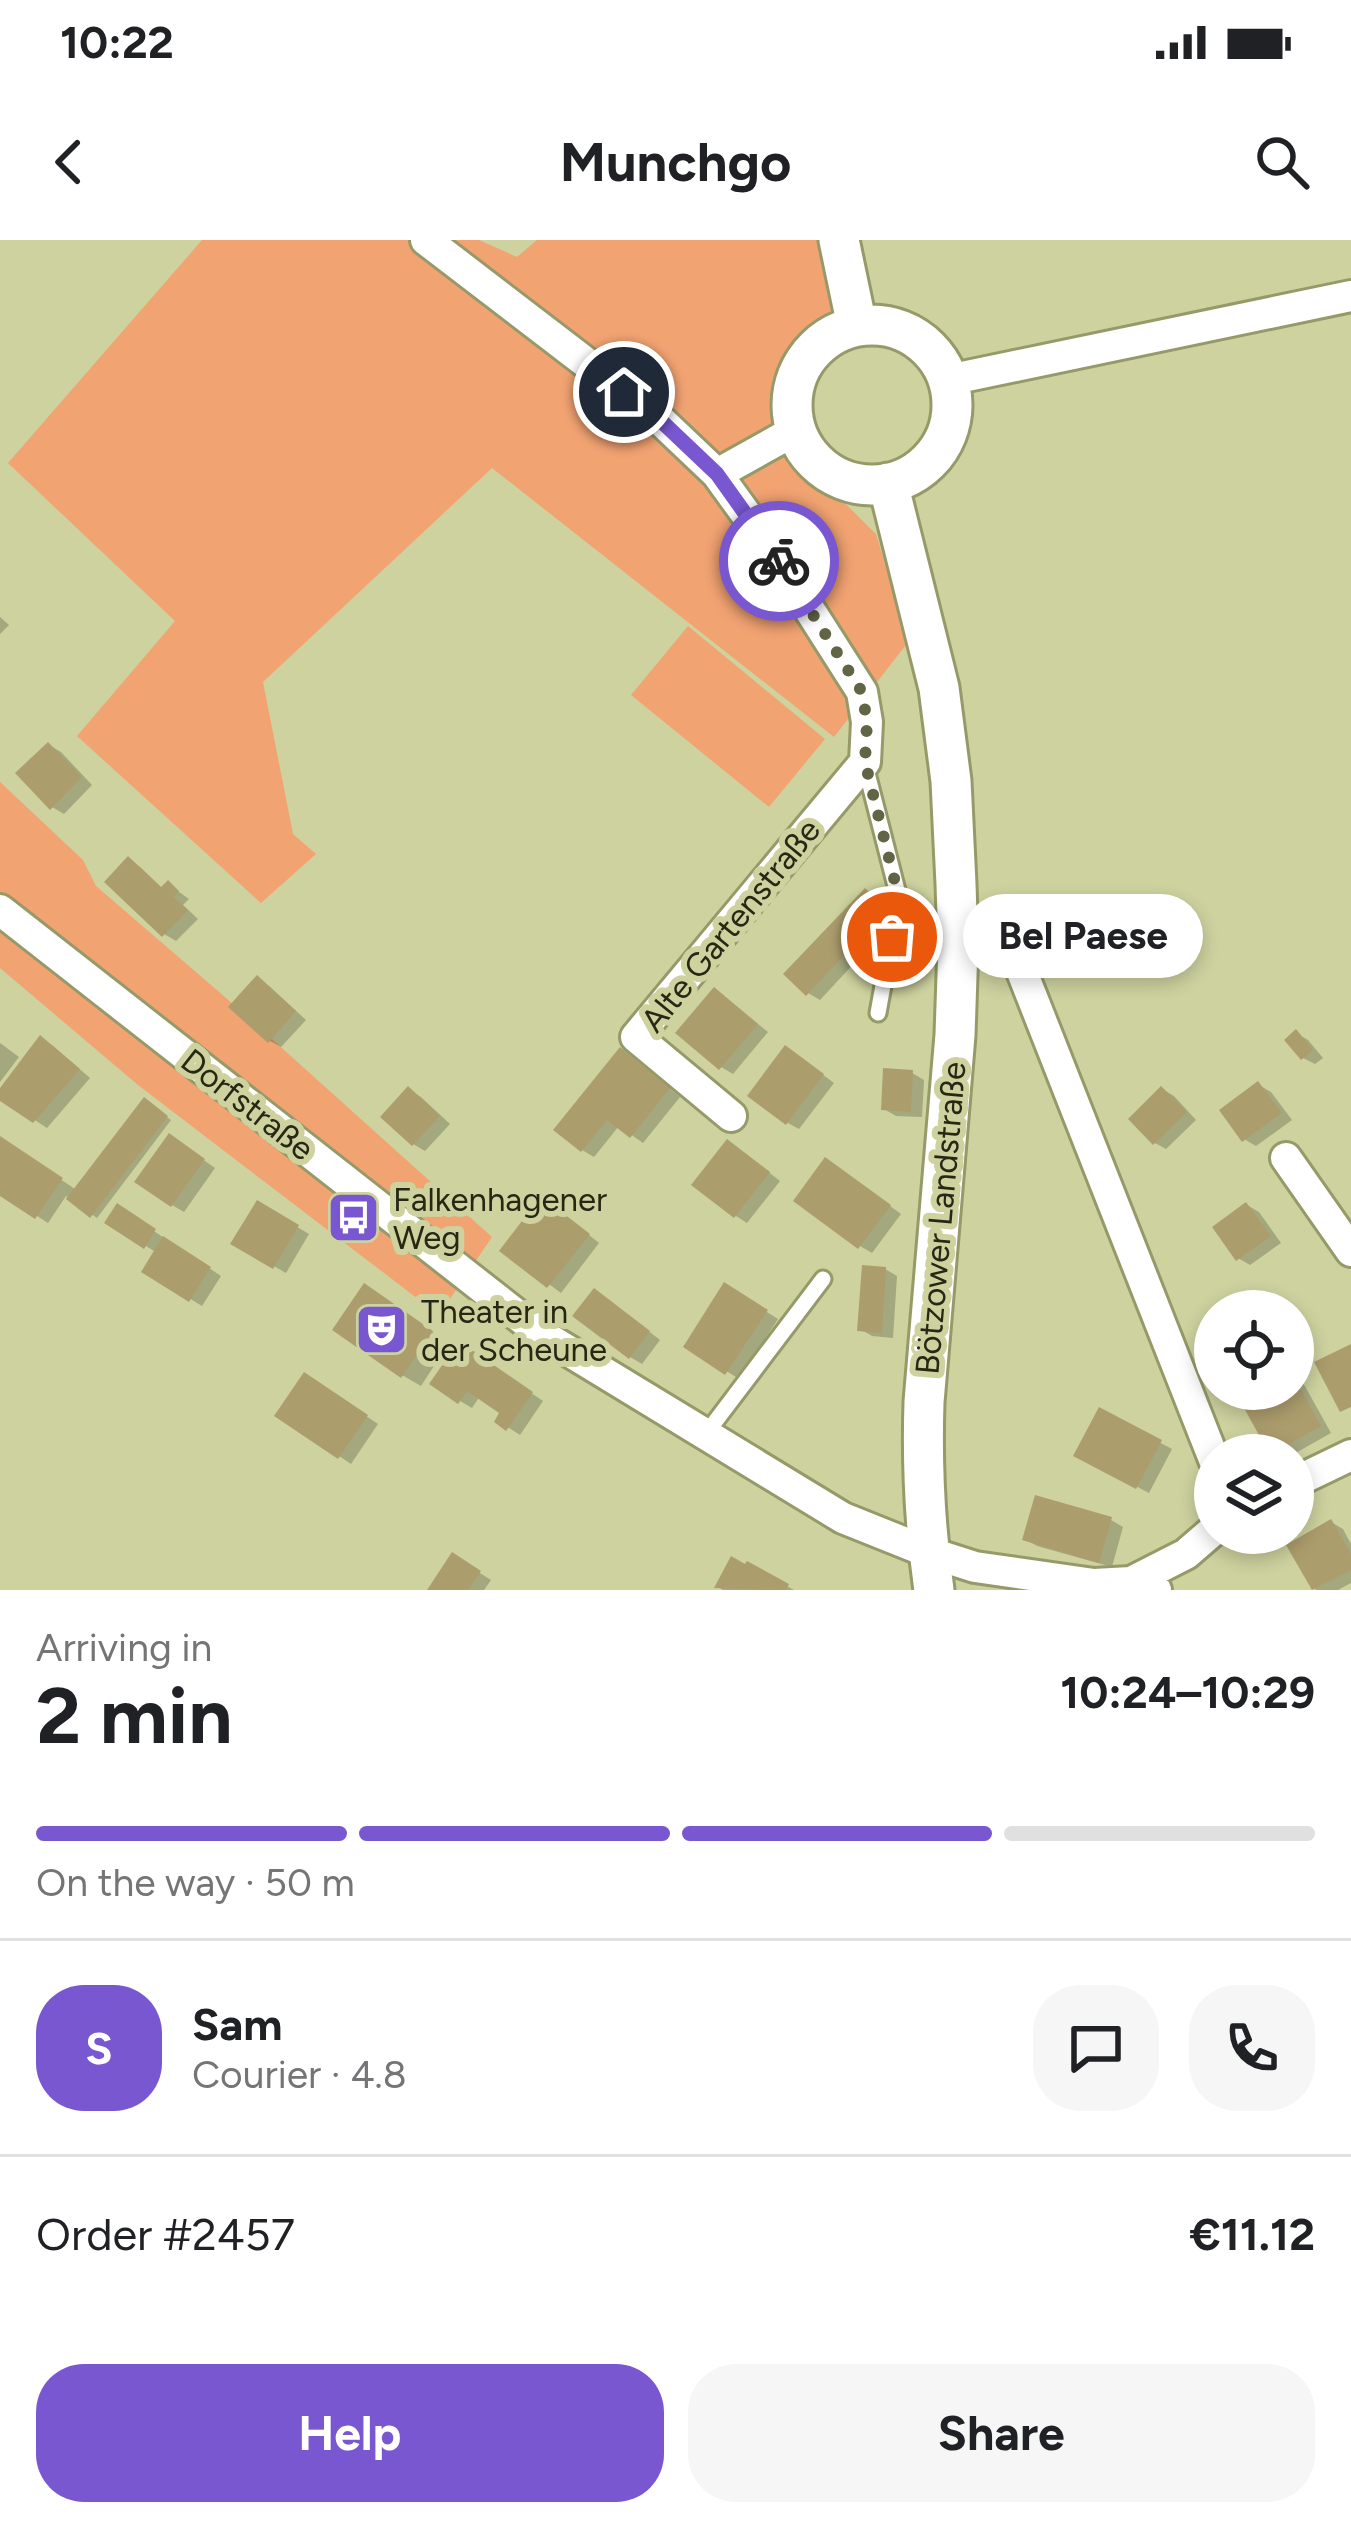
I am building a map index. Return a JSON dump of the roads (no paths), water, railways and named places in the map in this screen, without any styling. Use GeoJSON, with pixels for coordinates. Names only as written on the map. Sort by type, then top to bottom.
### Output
{"type":"FeatureCollection","features":[{"type":"Feature","properties":{"kind":"main road"},"geometry":{"type":"LineString","coordinates":[[839,240],[857,326]]}},
{"type":"Feature","properties":{"kind":"main road"},"geometry":{"type":"LineString","coordinates":[[876,325],[913,335],[940,362],[948,380],[951,418],[945,437],[922,467],[888,483],[849,481],[832,474],[816,462],[796,430],[794,391],[799,373],[808,356],[838,332],[876,325]]}},
{"type":"Feature","properties":{"kind":"main road","name":"Bötzower Landstraße"},"geometry":{"type":"LineString","coordinates":[[888,483],[939,688],[951,781],[956,884],[955,1035],[922,1452],[931,1571]]}},
{"type":"Feature","properties":{"kind":"street"},"geometry":{"type":"LineString","coordinates":[[427,240],[657,417],[717,474],[862,692],[867,722],[865,762]]}},
{"type":"Feature","properties":{"kind":"street"},"geometry":{"type":"LineString","coordinates":[[948,380],[1351,296]]}},
{"type":"Feature","properties":{"kind":"street"},"geometry":{"type":"LineString","coordinates":[[717,474],[796,430]]}},
{"type":"Feature","properties":{"kind":"street","name":"Alte Gartenstraße"},"geometry":{"type":"LineString","coordinates":[[731,1116],[636,1037],[865,762]]}},
{"type":"Feature","properties":{"kind":"street","name":"Dorfstraße"},"geometry":{"type":"LineString","coordinates":[[0,910],[544,1336],[931,1571],[975,1567],[1143,1586]]}},
{"type":"Feature","properties":{"kind":"street"},"geometry":{"type":"LineString","coordinates":[[958,946],[984,950],[1018,964],[1204,1434]]}},
{"type":"Feature","properties":{"kind":"street"},"geometry":{"type":"LineString","coordinates":[[1286,1158],[1342,1214],[1351,1251]]}},
{"type":"Feature","properties":{"kind":"street"},"geometry":{"type":"LineString","coordinates":[[1314,1473],[1351,1455]]}},
{"type":"Feature","properties":{"kind":"street"},"geometry":{"type":"LineString","coordinates":[[1143,1586],[1194,1547]]}},
{"type":"Feature","properties":{"kind":"lane"},"geometry":{"type":"LineString","coordinates":[[865,762],[899,898],[878,1013]]}},
{"type":"Feature","properties":{"kind":"lane"},"geometry":{"type":"LineString","coordinates":[[705,1435],[823,1279]]}},
{"type":"Feature","properties":{"kind":"place","name":"Bel Paese"},"geometry":{"type":"Point","coordinates":[892,937]}},
{"type":"Feature","properties":{"kind":"place","name":"Falkenhagener Weg"},"geometry":{"type":"Point","coordinates":[354,1218]}},
{"type":"Feature","properties":{"kind":"place","name":"Theater in der Scheune"},"geometry":{"type":"Point","coordinates":[382,1330]}}]}
